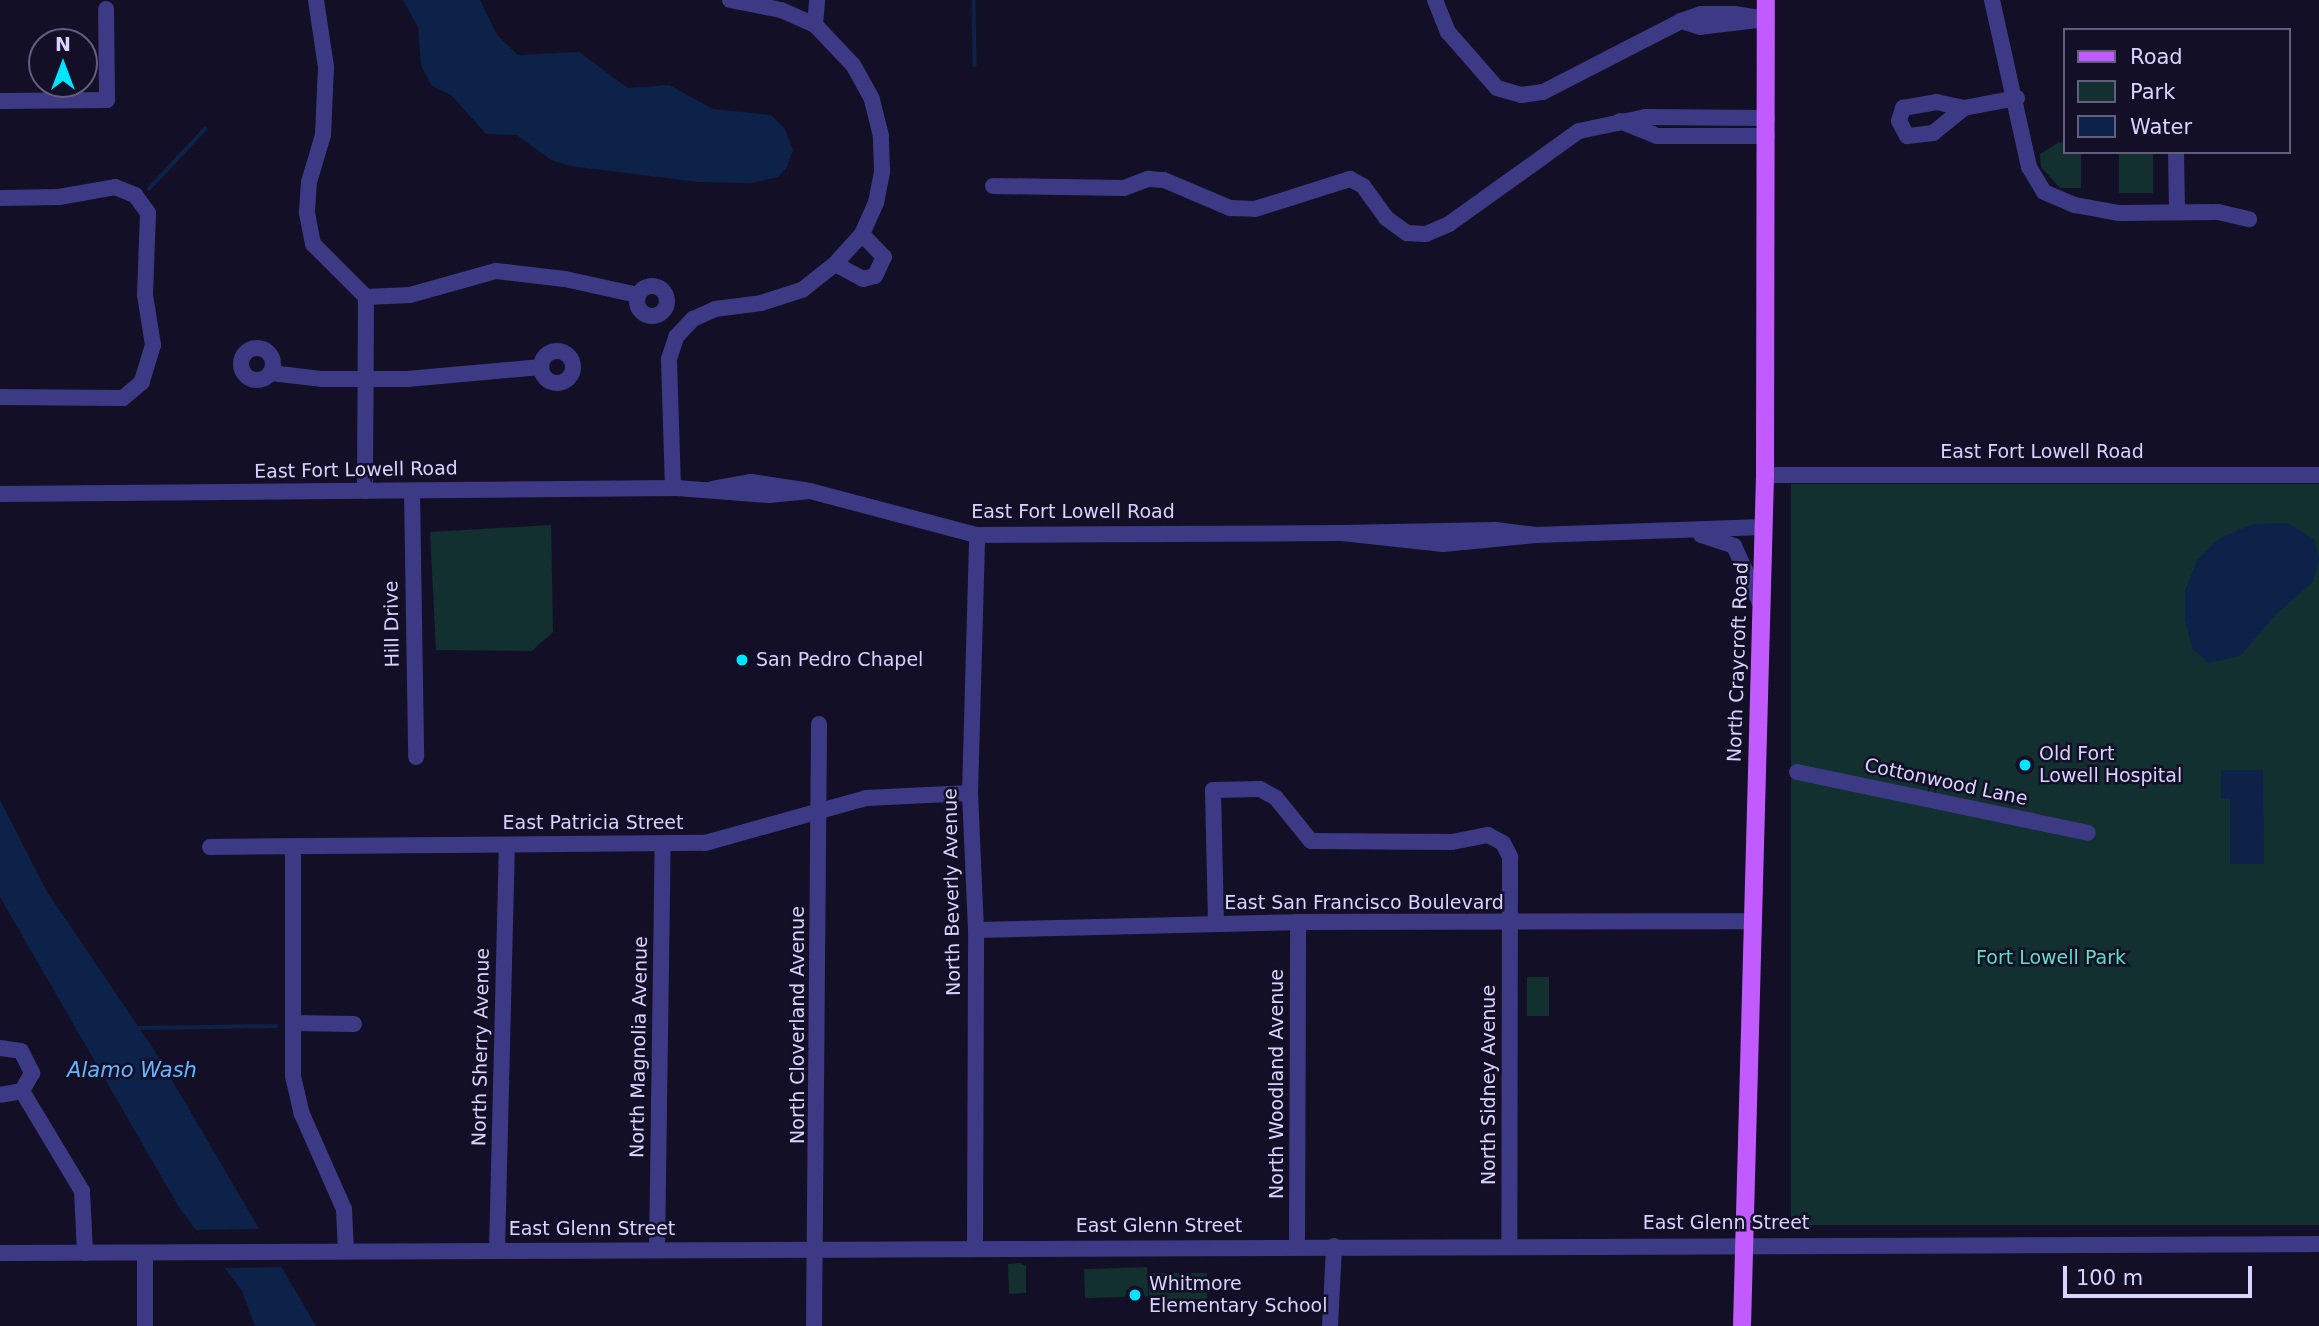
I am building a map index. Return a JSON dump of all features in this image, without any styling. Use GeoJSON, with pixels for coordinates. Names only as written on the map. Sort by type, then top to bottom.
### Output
{"type":"FeatureCollection","features":[{"type":"Feature","properties":{"kind":"main road","name":"North Craycroft Road"},"geometry":{"type":"LineString","coordinates":[[1742,1326],[1765,475],[1766,0]]}},
{"type":"Feature","properties":{"kind":"street"},"geometry":{"type":"LineString","coordinates":[[316,0],[326,67],[323,135],[309,182],[307,213],[313,244],[366,297],[365,491]]}},
{"type":"Feature","properties":{"kind":"street"},"geometry":{"type":"LineString","coordinates":[[673,488],[669,359],[676,337],[693,318],[715,309],[761,303],[802,290],[835,264],[862,234],[876,203],[881,136],[872,99],[853,65],[815,25],[781,10],[730,0]]}},
{"type":"Feature","properties":{"kind":"street"},"geometry":{"type":"LineString","coordinates":[[815,25],[817,0]]}},
{"type":"Feature","properties":{"kind":"street"},"geometry":{"type":"LineString","coordinates":[[1435,0],[1448,32],[1497,88],[1521,96],[1544,92],[1681,21],[1701,14],[1766,19]]}},
{"type":"Feature","properties":{"kind":"street"},"geometry":{"type":"LineString","coordinates":[[1992,0],[2017,98],[2029,167],[2044,192],[2075,205],[2119,213],[2218,212],[2249,219]]}},
{"type":"Feature","properties":{"kind":"street"},"geometry":{"type":"LineString","coordinates":[[0,101],[107,100],[106,9]]}},
{"type":"Feature","properties":{"kind":"street"},"geometry":{"type":"LineString","coordinates":[[1964,108],[2017,98]]}},
{"type":"Feature","properties":{"kind":"street"},"geometry":{"type":"LineString","coordinates":[[993,187],[1124,188],[1148,179],[1164,180],[1230,208],[1255,209],[1350,179],[1363,186],[1386,218],[1407,233],[1426,234],[1449,224],[1579,131],[1617,120],[1657,136],[1767,127]]}},
{"type":"Feature","properties":{"kind":"street"},"geometry":{"type":"LineString","coordinates":[[2176,154],[2177,212]]}},
{"type":"Feature","properties":{"kind":"street"},"geometry":{"type":"LineString","coordinates":[[0,198],[60,197],[115,187],[142,201],[148,213],[145,295],[153,345],[142,382],[123,398],[0,397]]}},
{"type":"Feature","properties":{"kind":"street"},"geometry":{"type":"LineString","coordinates":[[835,264],[863,279],[875,276],[884,257],[862,234]]}},
{"type":"Feature","properties":{"kind":"street"},"geometry":{"type":"LineString","coordinates":[[366,297],[410,295],[496,271],[565,279],[638,295]]}},
{"type":"Feature","properties":{"kind":"street"},"geometry":{"type":"LineString","coordinates":[[271,373],[364,379],[541,367]]}},
{"type":"Feature","properties":{"kind":"street","name":"East Fort Lowell Road"},"geometry":{"type":"LineString","coordinates":[[1765,475],[2319,475]]}},
{"type":"Feature","properties":{"kind":"street","name":"East Fort Lowell Road"},"geometry":{"type":"LineString","coordinates":[[0,495],[673,488],[769,495],[810,491],[977,535],[1495,530],[1536,535],[1763,527]]}},
{"type":"Feature","properties":{"kind":"street","name":"Hill Drive"},"geometry":{"type":"LineString","coordinates":[[412,491],[416,757]]}},
{"type":"Feature","properties":{"kind":"street"},"geometry":{"type":"LineString","coordinates":[[1678,530],[1734,546],[1761,605]]}},
{"type":"Feature","properties":{"kind":"street","name":"North Beverly Avenue"},"geometry":{"type":"LineString","coordinates":[[975,1248],[976,930],[970,793],[977,535]]}},
{"type":"Feature","properties":{"kind":"street","name":"North Cloverland Avenue"},"geometry":{"type":"LineString","coordinates":[[814,1326],[817,1249],[819,724]]}},
{"type":"Feature","properties":{"kind":"street","name":"Cottonwood Lane"},"geometry":{"type":"LineString","coordinates":[[1797,772],[2088,833]]}},
{"type":"Feature","properties":{"kind":"street","name":"North Sidney Avenue"},"geometry":{"type":"LineString","coordinates":[[1216,923],[1213,790],[1259,789],[1276,798],[1311,841],[1452,842],[1488,835],[1503,844],[1510,857],[1509,1245]]}},
{"type":"Feature","properties":{"kind":"street","name":"East Patricia Street"},"geometry":{"type":"LineString","coordinates":[[210,847],[293,849],[705,843],[820,814],[866,798],[970,793]]}},
{"type":"Feature","properties":{"kind":"street","name":"North Sherry Avenue"},"geometry":{"type":"LineString","coordinates":[[498,1250],[507,845]]}},
{"type":"Feature","properties":{"kind":"street","name":"North Magnolia Avenue"},"geometry":{"type":"LineString","coordinates":[[657,1250],[663,845]]}},
{"type":"Feature","properties":{"kind":"street"},"geometry":{"type":"LineString","coordinates":[[293,849],[293,1076],[301,1112],[344,1209],[346,1251]]}},
{"type":"Feature","properties":{"kind":"street","name":"East San Francisco Boulevard"},"geometry":{"type":"LineString","coordinates":[[976,930],[1216,923],[1511,925],[1751,920]]}},
{"type":"Feature","properties":{"kind":"street","name":"North Woodland Avenue"},"geometry":{"type":"LineString","coordinates":[[1297,1247],[1298,922]]}},
{"type":"Feature","properties":{"kind":"street"},"geometry":{"type":"LineString","coordinates":[[294,1023],[354,1024]]}},
{"type":"Feature","properties":{"kind":"street"},"geometry":{"type":"LineString","coordinates":[[0,1048],[13,1047],[30,1061],[32,1073],[22,1091]]}},
{"type":"Feature","properties":{"kind":"street"},"geometry":{"type":"LineString","coordinates":[[0,1095],[22,1091]]}},
{"type":"Feature","properties":{"kind":"street"},"geometry":{"type":"LineString","coordinates":[[22,1091],[82,1191],[85,1253]]}},
{"type":"Feature","properties":{"kind":"street","name":"East Glenn Street"},"geometry":{"type":"LineString","coordinates":[[0,1253],[1743,1244],[2319,1244]]}},
{"type":"Feature","properties":{"kind":"street"},"geometry":{"type":"LineString","coordinates":[[1330,1326],[1334,1246]]}},
{"type":"Feature","properties":{"kind":"street"},"geometry":{"type":"LineString","coordinates":[[145,1253],[145,1326]]}},
{"type":"Feature","properties":{"kind":"green space"},"geometry":{"type":"Polygon","coordinates":[[[2059,142],[2064,143],[2064,154],[2081,154],[2081,188],[2060,188],[2041,167],[2040,154],[2059,142]]]}},
{"type":"Feature","properties":{"kind":"green space"},"geometry":{"type":"Polygon","coordinates":[[[2119,154],[2153,154],[2153,193],[2119,193],[2119,154]]]}},
{"type":"Feature","properties":{"kind":"green space","name":"Fort Lowell Park"},"geometry":{"type":"Polygon","coordinates":[[[1791,484],[2319,484],[2319,1225],[1791,1225],[1791,484]]]}},
{"type":"Feature","properties":{"kind":"green space"},"geometry":{"type":"Polygon","coordinates":[[[551,525],[553,632],[532,651],[436,650],[430,532],[551,525]]]}},
{"type":"Feature","properties":{"kind":"green space"},"geometry":{"type":"Polygon","coordinates":[[[1527,977],[1549,977],[1549,1016],[1527,1016],[1527,977]]]}},
{"type":"Feature","properties":{"kind":"green space"},"geometry":{"type":"Polygon","coordinates":[[[1020,1263],[1026,1266],[1026,1293],[1009,1294],[1008,1264],[1020,1263]]]}},
{"type":"Feature","properties":{"kind":"green space"},"geometry":{"type":"Polygon","coordinates":[[[1147,1267],[1148,1296],[1085,1298],[1084,1269],[1147,1267]]]}},
{"type":"Feature","properties":{"kind":"green space"},"geometry":{"type":"Polygon","coordinates":[[[1149,1273],[1207,1273],[1207,1299],[1149,1299],[1149,1273]]]}},
{"type":"Feature","properties":{"kind":"water"},"geometry":{"type":"Polygon","coordinates":[[[403,0],[480,0],[497,35],[518,55],[579,52],[628,88],[669,85],[713,109],[771,115],[785,129],[793,150],[787,167],[778,177],[753,183],[698,182],[570,166],[551,160],[517,135],[486,134],[452,96],[431,85],[421,65],[418,27],[403,0]]]}},
{"type":"Feature","properties":{"kind":"water"},"geometry":{"type":"Polygon","coordinates":[[[2288,523],[2315,540],[2319,559],[2313,582],[2277,613],[2240,656],[2208,663],[2192,648],[2185,620],[2185,591],[2198,559],[2217,540],[2238,530],[2254,524],[2288,523]]]}},
{"type":"Feature","properties":{"kind":"water"},"geometry":{"type":"Polygon","coordinates":[[[2221,770],[2263,770],[2264,864],[2230,864],[2230,799],[2221,799],[2221,770]]]}},
{"type":"Feature","properties":{"kind":"water","name":"Alamo Wash"},"geometry":{"type":"Polygon","coordinates":[[[0,800],[47,892],[155,1051],[316,1326],[255,1326],[242,1291],[180,1209],[0,897],[0,800]]]}},
{"type":"Feature","properties":{"kind":"pier"},"geometry":{"type":"Polygon","coordinates":[[[262,1229],[285,1267],[221,1268],[194,1230],[262,1229]]]}},
{"type":"Feature","properties":{"kind":"waterway"},"geometry":{"type":"LineString","coordinates":[[974,0],[975,65]]}},
{"type":"Feature","properties":{"kind":"waterway"},"geometry":{"type":"LineString","coordinates":[[149,189],[205,129]]}},
{"type":"Feature","properties":{"kind":"waterway"},"geometry":{"type":"LineString","coordinates":[[138,1028],[276,1026]]}},
{"type":"Feature","properties":{"kind":"place","name":"San Pedro Chapel"},"geometry":{"type":"Point","coordinates":[742,660]}},
{"type":"Feature","properties":{"kind":"place","name":"Old Fort Lowell Hospital"},"geometry":{"type":"Point","coordinates":[2025,765]}},
{"type":"Feature","properties":{"kind":"place","name":"Whitmore Elementary School"},"geometry":{"type":"Point","coordinates":[1135,1295]}}]}
